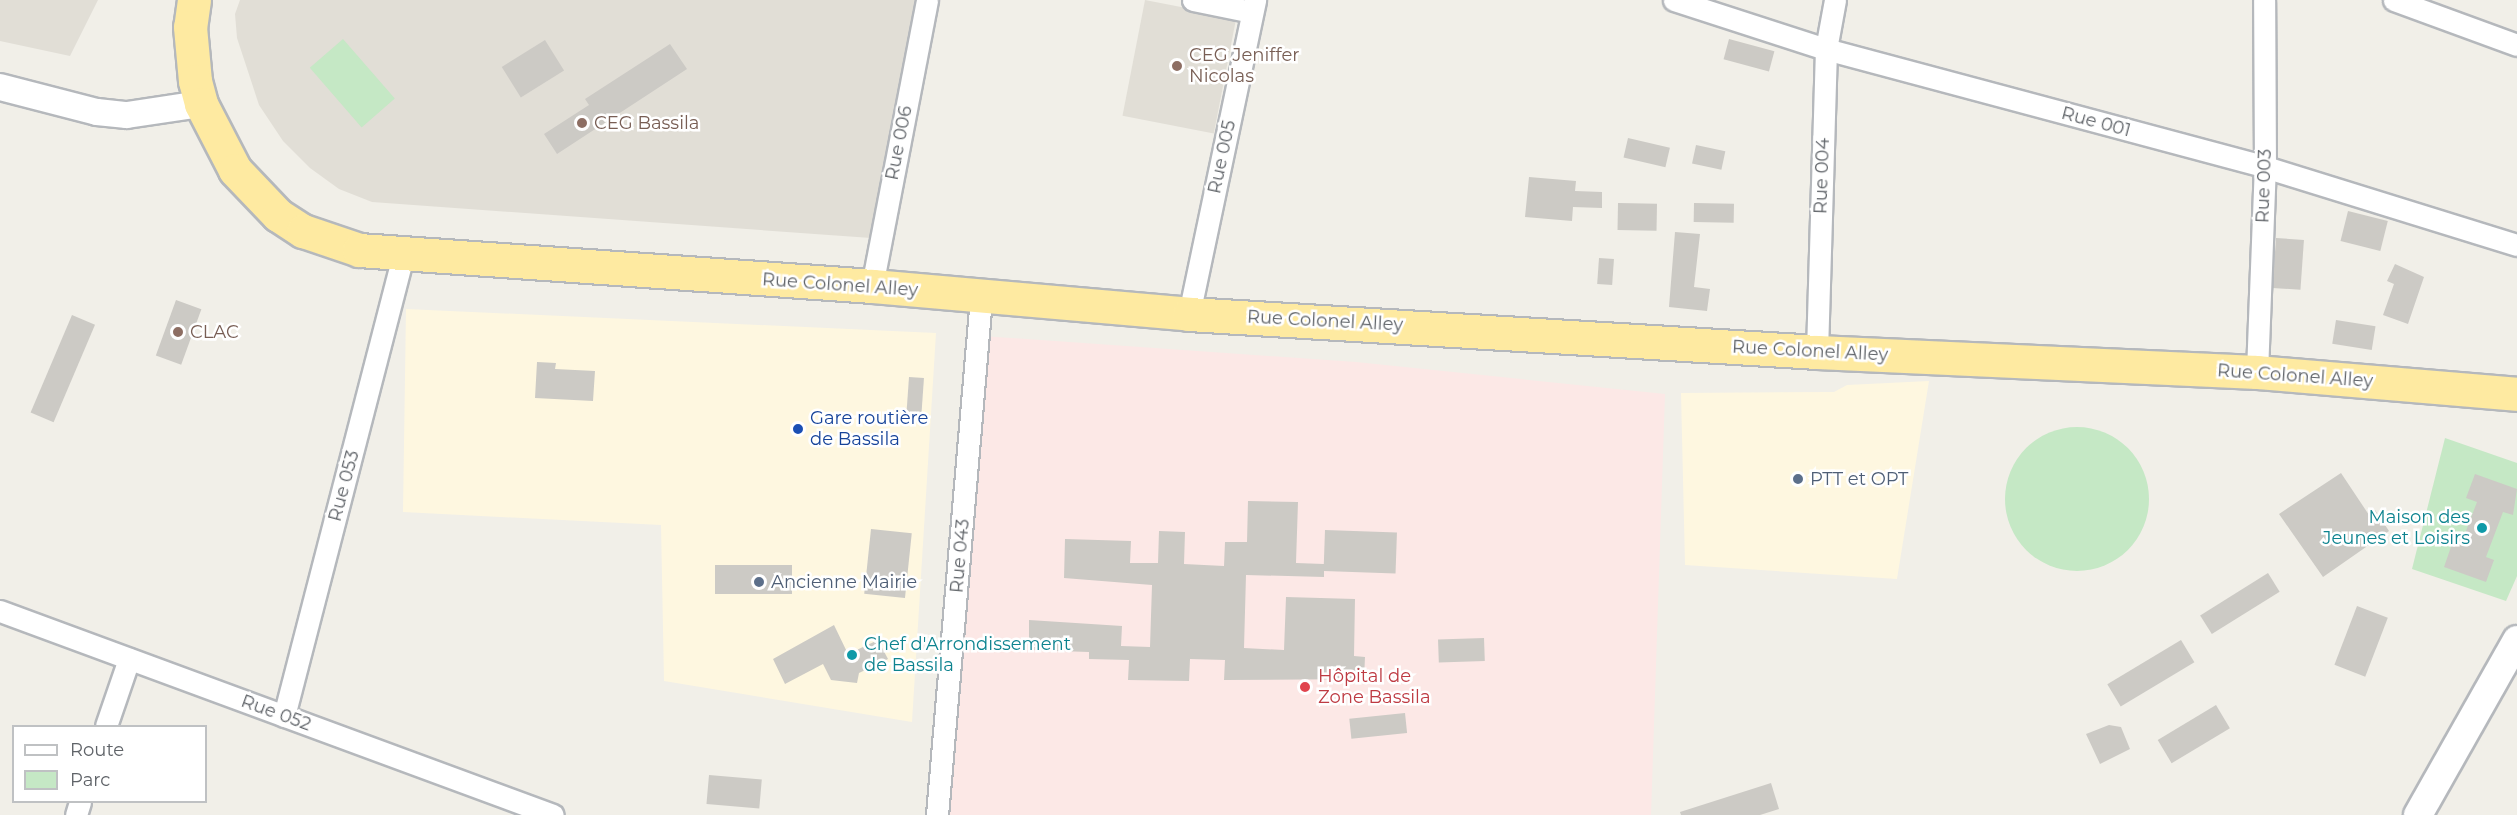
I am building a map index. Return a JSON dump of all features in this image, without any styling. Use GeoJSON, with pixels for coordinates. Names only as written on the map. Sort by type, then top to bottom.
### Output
{"type":"FeatureCollection","features":[{"type":"Feature","properties":{"kind":"highway","name":"Rue Colonel Alley"},"geometry":{"type":"LineString","coordinates":[[194,0],[190,27],[201,104],[236,170],[278,215],[328,242],[404,256],[872,286],[1189,314],[1817,352],[2257,372],[2517,394]]}},
{"type":"Feature","properties":{"kind":"main road"},"geometry":{"type":"LineString","coordinates":[[2418,815],[2517,640]]}},
{"type":"Feature","properties":{"kind":"street","name":"Rue 006"},"geometry":{"type":"LineString","coordinates":[[872,286],[927,0]]}},
{"type":"Feature","properties":{"kind":"street"},"geometry":{"type":"LineString","coordinates":[[1193,0],[1254,6]]}},
{"type":"Feature","properties":{"kind":"street","name":"Rue 001"},"geometry":{"type":"LineString","coordinates":[[1674,0],[1826,49],[2265,168],[2517,245]]}},
{"type":"Feature","properties":{"kind":"street","name":"Rue 004"},"geometry":{"type":"LineString","coordinates":[[1817,352],[1826,49],[1835,0]]}},
{"type":"Feature","properties":{"kind":"street","name":"Rue 003"},"geometry":{"type":"LineString","coordinates":[[2257,372],[2265,168],[2264,0]]}},
{"type":"Feature","properties":{"kind":"street"},"geometry":{"type":"LineString","coordinates":[[2394,0],[2517,45]]}},
{"type":"Feature","properties":{"kind":"street","name":"Rue 005"},"geometry":{"type":"LineString","coordinates":[[1189,314],[1254,6]]}},
{"type":"Feature","properties":{"kind":"street"},"geometry":{"type":"LineString","coordinates":[[0,87],[86,110],[127,115],[201,104]]}},
{"type":"Feature","properties":{"kind":"street","name":"Rue 053"},"geometry":{"type":"LineString","coordinates":[[284,716],[404,256]]}},
{"type":"Feature","properties":{"kind":"street","name":"Rue 043"},"geometry":{"type":"LineString","coordinates":[[937,815],[981,297]]}},
{"type":"Feature","properties":{"kind":"street","name":"Rue 052"},"geometry":{"type":"LineString","coordinates":[[0,611],[553,815]]}},
{"type":"Feature","properties":{"kind":"street"},"geometry":{"type":"LineString","coordinates":[[106,725],[129,659]]}},
{"type":"Feature","properties":{"kind":"shaded area"},"geometry":{"type":"Polygon","coordinates":[[[0,0],[98,0],[70,56],[0,41],[0,0]]]}},
{"type":"Feature","properties":{"kind":"shaded area","name":"CEG Bassila"},"geometry":{"type":"Polygon","coordinates":[[[240,0],[915,0],[871,238],[372,202],[339,189],[310,168],[283,141],[259,105],[237,38],[235,14],[240,0]]]}},
{"type":"Feature","properties":{"kind":"shaded area","name":"CEG Jeniffer Nicolas"},"geometry":{"type":"Polygon","coordinates":[[[1145,0],[1236,18],[1214,134],[1122,116],[1145,0]]]}},
{"type":"Feature","properties":{"kind":"shaded area"},"geometry":{"type":"Polygon","coordinates":[[[406,309],[936,333],[912,722],[664,681],[661,525],[403,512],[406,309]]]}},
{"type":"Feature","properties":{"kind":"shaded area","name":"Hôpital de Zone Bassila"},"geometry":{"type":"Polygon","coordinates":[[[982,336],[1356,362],[1665,394],[1651,815],[946,815],[982,336]]]}},
{"type":"Feature","properties":{"kind":"shaded area","name":"PTT et OPT"},"geometry":{"type":"Polygon","coordinates":[[[1929,381],[1897,579],[1685,565],[1681,393],[1834,392],[1847,385],[1929,381]]]}},
{"type":"Feature","properties":{"kind":"green space"},"geometry":{"type":"Polygon","coordinates":[[[343,39],[395,99],[362,127],[310,68],[343,39]]]}},
{"type":"Feature","properties":{"kind":"green space"},"geometry":{"type":"Polygon","coordinates":[[[2077,427],[2104,433],[2117,439],[2128,448],[2137,459],[2143,472],[2149,499],[2143,526],[2137,539],[2128,550],[2117,559],[2104,565],[2077,571],[2050,565],[2037,559],[2026,550],[2017,539],[2011,526],[2005,499],[2011,472],[2017,459],[2026,448],[2037,439],[2050,433],[2077,427]]]}},
{"type":"Feature","properties":{"kind":"green space"},"geometry":{"type":"Polygon","coordinates":[[[2445,438],[2517,463],[2517,576],[2506,601],[2412,569],[2445,438]]]}},
{"type":"Feature","properties":{"kind":"building"},"geometry":{"type":"Polygon","coordinates":[[[1729,39],[1774,51],[1769,71],[1724,59],[1729,39]]]}},
{"type":"Feature","properties":{"kind":"building"},"geometry":{"type":"Polygon","coordinates":[[[545,40],[564,71],[521,98],[502,67],[545,40]]]}},
{"type":"Feature","properties":{"kind":"building"},"geometry":{"type":"Polygon","coordinates":[[[670,44],[687,69],[557,154],[544,134],[589,105],[585,99],[670,44]]]}},
{"type":"Feature","properties":{"kind":"building"},"geometry":{"type":"Polygon","coordinates":[[[1628,138],[1670,148],[1665,167],[1624,157],[1628,138]]]}},
{"type":"Feature","properties":{"kind":"building"},"geometry":{"type":"Polygon","coordinates":[[[1696,145],[1725,151],[1721,170],[1692,164],[1696,145]]]}},
{"type":"Feature","properties":{"kind":"building"},"geometry":{"type":"Polygon","coordinates":[[[1529,177],[1576,181],[1575,191],[1602,192],[1602,208],[1573,207],[1572,221],[1525,217],[1529,177]]]}},
{"type":"Feature","properties":{"kind":"building"},"geometry":{"type":"Polygon","coordinates":[[[1618,203],[1657,204],[1657,231],[1618,230],[1618,203]]]}},
{"type":"Feature","properties":{"kind":"building"},"geometry":{"type":"Polygon","coordinates":[[[1694,203],[1734,204],[1734,223],[1694,222],[1694,203]]]}},
{"type":"Feature","properties":{"kind":"building"},"geometry":{"type":"Polygon","coordinates":[[[2348,211],[2388,221],[2380,251],[2341,241],[2348,211]]]}},
{"type":"Feature","properties":{"kind":"building"},"geometry":{"type":"Polygon","coordinates":[[[1675,232],[1700,234],[1694,287],[1710,289],[1707,311],[1669,307],[1675,232]]]}},
{"type":"Feature","properties":{"kind":"building"},"geometry":{"type":"Polygon","coordinates":[[[2276,238],[2304,240],[2300,290],[2273,288],[2276,238]]]}},
{"type":"Feature","properties":{"kind":"building"},"geometry":{"type":"Polygon","coordinates":[[[1599,258],[1614,259],[1612,285],[1597,284],[1599,258]]]}},
{"type":"Feature","properties":{"kind":"building"},"geometry":{"type":"Polygon","coordinates":[[[2395,264],[2424,277],[2408,324],[2383,315],[2394,284],[2387,281],[2395,264]]]}},
{"type":"Feature","properties":{"kind":"building","name":"CLAC"},"geometry":{"type":"Polygon","coordinates":[[[176,300],[201,309],[181,365],[156,355],[176,300]]]}},
{"type":"Feature","properties":{"kind":"building"},"geometry":{"type":"Polygon","coordinates":[[[72,315],[95,325],[54,422],[31,413],[72,315]]]}},
{"type":"Feature","properties":{"kind":"building"},"geometry":{"type":"Polygon","coordinates":[[[2336,320],[2376,326],[2372,350],[2332,344],[2336,320]]]}},
{"type":"Feature","properties":{"kind":"building"},"geometry":{"type":"Polygon","coordinates":[[[537,362],[556,363],[555,369],[595,371],[593,401],[535,398],[537,362]]]}},
{"type":"Feature","properties":{"kind":"building"},"geometry":{"type":"Polygon","coordinates":[[[909,377],[924,378],[922,413],[907,412],[909,377]]]}},
{"type":"Feature","properties":{"kind":"building"},"geometry":{"type":"Polygon","coordinates":[[[2341,473],[2369,515],[2375,510],[2389,531],[2323,577],[2279,514],[2341,473]]]}},
{"type":"Feature","properties":{"kind":"building","name":"Maison des Jeunes et Loisirs"},"geometry":{"type":"Polygon","coordinates":[[[2475,474],[2517,489],[2513,515],[2503,512],[2486,557],[2494,560],[2486,582],[2444,567],[2453,541],[2461,544],[2477,502],[2466,498],[2475,474]]]}},
{"type":"Feature","properties":{"kind":"building"},"geometry":{"type":"Polygon","coordinates":[[[1248,501],[1298,502],[1296,563],[1324,564],[1324,577],[1246,575],[1244,648],[1284,650],[1286,597],[1355,599],[1354,656],[1365,657],[1364,679],[1224,680],[1225,660],[1190,659],[1189,681],[1128,680],[1129,660],[1089,659],[1089,652],[1029,650],[1029,620],[1122,626],[1121,646],[1150,647],[1152,585],[1064,578],[1065,539],[1131,541],[1130,563],[1158,563],[1159,531],[1185,532],[1184,564],[1224,566],[1225,542],[1247,542],[1248,501]]]}},
{"type":"Feature","properties":{"kind":"building"},"geometry":{"type":"Polygon","coordinates":[[[871,529],[912,533],[905,598],[864,594],[871,529]]]}},
{"type":"Feature","properties":{"kind":"building"},"geometry":{"type":"Polygon","coordinates":[[[1325,530],[1397,533],[1396,573],[1324,571],[1325,530]]]}},
{"type":"Feature","properties":{"kind":"building"},"geometry":{"type":"Polygon","coordinates":[[[715,565],[792,565],[792,594],[715,594],[715,565]]]}},
{"type":"Feature","properties":{"kind":"building"},"geometry":{"type":"Polygon","coordinates":[[[2268,573],[2280,592],[2212,634],[2200,615],[2268,573]]]}},
{"type":"Feature","properties":{"kind":"building"},"geometry":{"type":"Polygon","coordinates":[[[2357,606],[2388,618],[2365,677],[2334,665],[2357,606]]]}},
{"type":"Feature","properties":{"kind":"building","name":"Chef d'Arrondissement de Bassila"},"geometry":{"type":"Polygon","coordinates":[[[834,625],[848,654],[878,640],[888,659],[859,673],[857,683],[831,680],[823,664],[785,684],[773,659],[834,625]]]}},
{"type":"Feature","properties":{"kind":"building"},"geometry":{"type":"Polygon","coordinates":[[[1484,638],[1485,661],[1439,663],[1438,640],[1484,638]]]}},
{"type":"Feature","properties":{"kind":"building"},"geometry":{"type":"Polygon","coordinates":[[[2181,640],[2194,662],[2121,707],[2107,684],[2181,640]]]}},
{"type":"Feature","properties":{"kind":"building"},"geometry":{"type":"Polygon","coordinates":[[[2216,705],[2230,728],[2172,763],[2158,740],[2216,705]]]}},
{"type":"Feature","properties":{"kind":"building"},"geometry":{"type":"Polygon","coordinates":[[[1405,713],[1407,733],[1351,739],[1349,719],[1405,713]]]}},
{"type":"Feature","properties":{"kind":"building"},"geometry":{"type":"Polygon","coordinates":[[[2109,725],[2121,727],[2130,749],[2100,764],[2086,734],[2109,725]]]}},
{"type":"Feature","properties":{"kind":"building"},"geometry":{"type":"Polygon","coordinates":[[[709,775],[762,780],[759,809],[706,804],[709,775]]]}},
{"type":"Feature","properties":{"kind":"building"},"geometry":{"type":"Polygon","coordinates":[[[1771,783],[1779,809],[1760,815],[1681,815],[1680,812],[1771,783]]]}},
{"type":"Feature","properties":{"kind":"place","name":"CEG Jeniffer Nicolas"},"geometry":{"type":"Point","coordinates":[1177,66]}},
{"type":"Feature","properties":{"kind":"place","name":"CEG Bassila"},"geometry":{"type":"Point","coordinates":[582,123]}},
{"type":"Feature","properties":{"kind":"place","name":"CLAC"},"geometry":{"type":"Point","coordinates":[178,332]}},
{"type":"Feature","properties":{"kind":"place","name":"Gare routière de Bassila"},"geometry":{"type":"Point","coordinates":[798,429]}},
{"type":"Feature","properties":{"kind":"place","name":"PTT et OPT"},"geometry":{"type":"Point","coordinates":[1798,479]}},
{"type":"Feature","properties":{"kind":"place","name":"Maison des Jeunes et Loisirs"},"geometry":{"type":"Point","coordinates":[2482,528]}},
{"type":"Feature","properties":{"kind":"place","name":"Ancienne Mairie"},"geometry":{"type":"Point","coordinates":[759,582]}},
{"type":"Feature","properties":{"kind":"place","name":"Chef d'Arrondissement de Bassila"},"geometry":{"type":"Point","coordinates":[852,655]}},
{"type":"Feature","properties":{"kind":"place","name":"Hôpital de Zone Bassila"},"geometry":{"type":"Point","coordinates":[1305,687]}}]}
